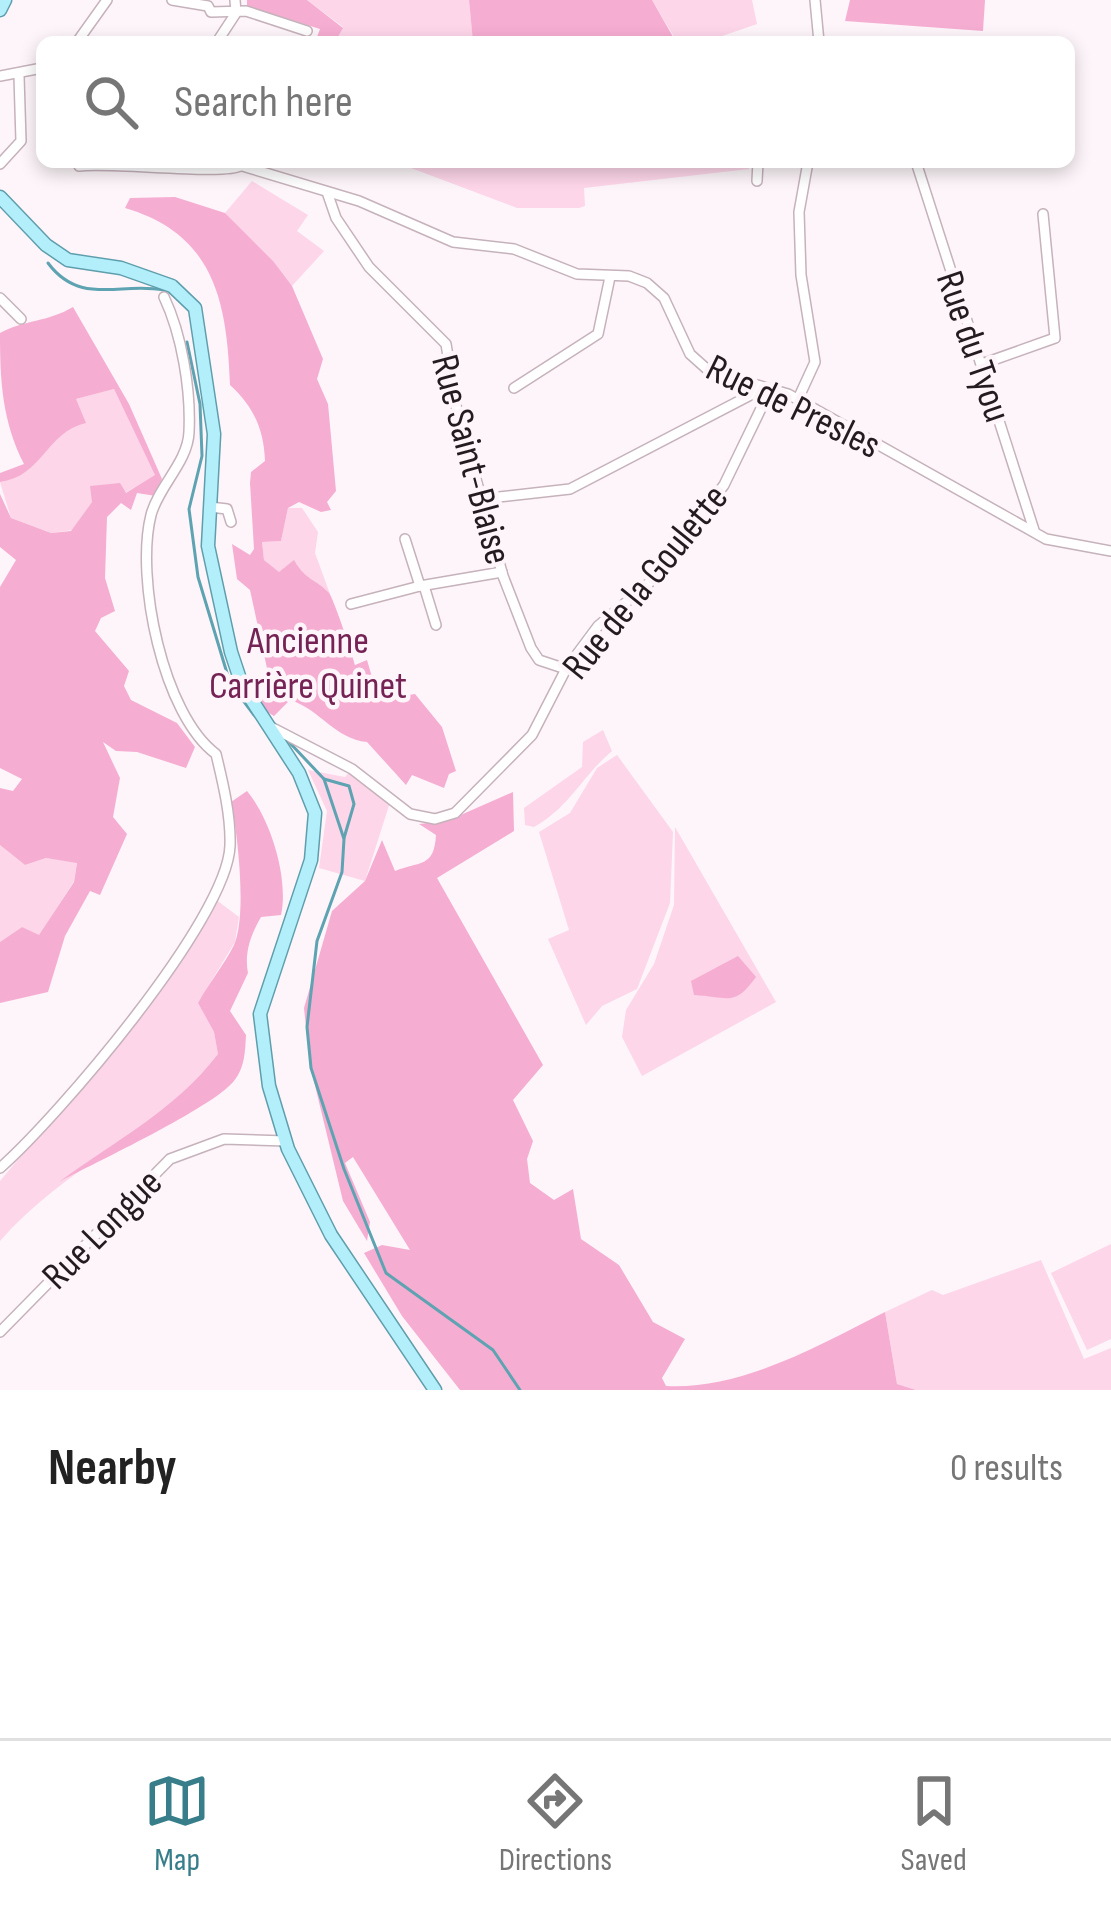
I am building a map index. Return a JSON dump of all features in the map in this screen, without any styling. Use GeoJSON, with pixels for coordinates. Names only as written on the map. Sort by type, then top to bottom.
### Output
{"type":"FeatureCollection","features":[{"type":"Feature","properties":{"kind":"main road"},"geometry":{"type":"LineString","coordinates":[[0,10],[5,0]]}},
{"type":"Feature","properties":{"kind":"main road"},"geometry":{"type":"LineString","coordinates":[[0,196],[46,245],[68,260],[121,268],[188,297],[198,321],[200,436],[210,507],[208,546],[231,652],[242,685],[299,773],[315,813],[311,860],[260,1014],[266,1072],[286,1141],[331,1235],[435,1390]]}},
{"type":"Feature","properties":{"kind":"street"},"geometry":{"type":"LineString","coordinates":[[80,36],[107,0]]}},
{"type":"Feature","properties":{"kind":"street"},"geometry":{"type":"LineString","coordinates":[[172,0],[208,6],[211,12],[246,10],[307,31]]}},
{"type":"Feature","properties":{"kind":"street"},"geometry":{"type":"LineString","coordinates":[[222,36],[236,13],[236,0]]}},
{"type":"Feature","properties":{"kind":"street"},"geometry":{"type":"LineString","coordinates":[[815,0],[818,36]]}},
{"type":"Feature","properties":{"kind":"street"},"geometry":{"type":"LineString","coordinates":[[0,76],[36,70]]}},
{"type":"Feature","properties":{"kind":"street"},"geometry":{"type":"LineString","coordinates":[[0,164],[21,141],[19,76]]}},
{"type":"Feature","properties":{"kind":"street","name":"Rue de Presles"},"geometry":{"type":"LineString","coordinates":[[197,168],[226,173],[230,168]]}},
{"type":"Feature","properties":{"kind":"street","name":"Rue de Presles"},"geometry":{"type":"LineString","coordinates":[[247,168],[327,192],[453,242],[514,249],[577,274],[629,275],[664,298],[690,354],[709,371],[798,400],[1046,539],[1111,551]]}},
{"type":"Feature","properties":{"kind":"street"},"geometry":{"type":"LineString","coordinates":[[757,181],[758,168]]}},
{"type":"Feature","properties":{"kind":"street"},"geometry":{"type":"LineString","coordinates":[[798,400],[815,362],[801,274],[799,212],[807,168]]}},
{"type":"Feature","properties":{"kind":"street","name":"Rue du Tyou"},"geometry":{"type":"LineString","coordinates":[[918,168],[1034,530]]}},
{"type":"Feature","properties":{"kind":"street","name":"Rue Saint-Blaise"},"geometry":{"type":"LineString","coordinates":[[327,192],[336,218],[369,267],[446,344],[502,572],[531,648],[539,660],[566,669]]}},
{"type":"Feature","properties":{"kind":"street"},"geometry":{"type":"LineString","coordinates":[[982,364],[1055,338],[1043,214]]}},
{"type":"Feature","properties":{"kind":"street"},"geometry":{"type":"LineString","coordinates":[[514,388],[598,334],[610,277]]}},
{"type":"Feature","properties":{"kind":"street"},"geometry":{"type":"LineString","coordinates":[[0,1168],[160,986],[188,944],[230,850],[216,754],[197,740],[180,713],[147,577],[152,509],[200,436],[178,336],[164,297]]}},
{"type":"Feature","properties":{"kind":"street"},"geometry":{"type":"LineString","coordinates":[[0,298],[21,319]]}},
{"type":"Feature","properties":{"kind":"street"},"geometry":{"type":"LineString","coordinates":[[481,499],[570,489],[767,389]]}},
{"type":"Feature","properties":{"kind":"street","name":"Rue de la Goulette"},"geometry":{"type":"LineString","coordinates":[[266,724],[352,769],[410,814],[445,818],[532,735],[566,669],[598,626],[650,583],[724,484],[767,389]]}},
{"type":"Feature","properties":{"kind":"street"},"geometry":{"type":"LineString","coordinates":[[210,507],[227,509],[231,522]]}},
{"type":"Feature","properties":{"kind":"street"},"geometry":{"type":"LineString","coordinates":[[404,539],[436,625]]}},
{"type":"Feature","properties":{"kind":"street"},"geometry":{"type":"LineString","coordinates":[[351,604],[502,572]]}},
{"type":"Feature","properties":{"kind":"street","name":"Rue Longue"},"geometry":{"type":"LineString","coordinates":[[0,1332],[170,1159],[224,1139],[286,1141]]}},
{"type":"Feature","properties":{"kind":"shaded area"},"geometry":{"type":"Polygon","coordinates":[[[307,0],[469,0],[472,36],[338,36],[343,27],[307,0]]]}},
{"type":"Feature","properties":{"kind":"shaded area"},"geometry":{"type":"Polygon","coordinates":[[[652,0],[752,0],[757,24],[722,36],[673,36],[652,0]]]}},
{"type":"Feature","properties":{"kind":"shaded area"},"geometry":{"type":"Polygon","coordinates":[[[411,168],[749,168],[584,188],[585,206],[579,208],[517,208],[411,168]]]}},
{"type":"Feature","properties":{"kind":"shaded area"},"geometry":{"type":"Polygon","coordinates":[[[252,181],[308,215],[297,231],[324,251],[292,286],[225,213],[252,181]]]}},
{"type":"Feature","properties":{"kind":"shaded area"},"geometry":{"type":"Polygon","coordinates":[[[114,389],[156,476],[125,493],[92,502],[72,530],[51,533],[11,518],[0,482],[23,474],[69,426],[76,399],[114,389]]]}},
{"type":"Feature","properties":{"kind":"shaded area"},"geometry":{"type":"Polygon","coordinates":[[[288,508],[302,508],[318,532],[315,553],[330,594],[306,582],[294,561],[279,573],[264,560],[262,542],[281,541],[288,508]]]}},
{"type":"Feature","properties":{"kind":"shaded area"},"geometry":{"type":"Polygon","coordinates":[[[603,730],[612,751],[557,810],[534,827],[525,825],[524,808],[582,767],[583,742],[603,730]]]}},
{"type":"Feature","properties":{"kind":"shaded area"},"geometry":{"type":"Polygon","coordinates":[[[617,755],[673,832],[670,903],[637,989],[602,1006],[586,1025],[548,939],[569,930],[539,832],[570,813],[597,768],[617,755]]]}},
{"type":"Feature","properties":{"kind":"shaded area"},"geometry":{"type":"Polygon","coordinates":[[[352,769],[391,799],[365,881],[319,868],[327,811],[308,770],[345,777],[352,769]]]}},
{"type":"Feature","properties":{"kind":"shaded area"},"geometry":{"type":"Polygon","coordinates":[[[675,827],[776,1002],[642,1076],[622,1037],[626,1010],[654,964],[674,905],[675,827]]]}},
{"type":"Feature","properties":{"kind":"shaded area"},"geometry":{"type":"Polygon","coordinates":[[[0,845],[25,865],[46,858],[77,862],[74,881],[39,936],[22,927],[0,942],[0,845]]]}},
{"type":"Feature","properties":{"kind":"shaded area"},"geometry":{"type":"Polygon","coordinates":[[[215,899],[239,917],[235,942],[198,1003],[214,1032],[218,1054],[168,1106],[53,1192],[0,1241],[0,1181],[171,977],[215,899]]]}},
{"type":"Feature","properties":{"kind":"shaded area"},"geometry":{"type":"Polygon","coordinates":[[[1111,1244],[1111,1339],[1087,1350],[1051,1273],[1111,1244]]]}},
{"type":"Feature","properties":{"kind":"shaded area"},"geometry":{"type":"Polygon","coordinates":[[[1041,1260],[1084,1359],[1111,1348],[1111,1390],[916,1390],[897,1384],[885,1312],[932,1290],[943,1295],[1041,1260]]]}},
{"type":"Feature","properties":{"kind":"green space"},"geometry":{"type":"Polygon","coordinates":[[[247,0],[307,0],[343,28],[338,36],[317,36],[320,29],[247,6],[247,0]]]}},
{"type":"Feature","properties":{"kind":"green space"},"geometry":{"type":"Polygon","coordinates":[[[469,0],[652,0],[673,36],[472,36],[469,0]]]}},
{"type":"Feature","properties":{"kind":"green space"},"geometry":{"type":"Polygon","coordinates":[[[850,0],[985,0],[983,31],[845,21],[850,0]]]}},
{"type":"Feature","properties":{"kind":"green space","name":"Ancienne Carrière Quinet"},"geometry":{"type":"Polygon","coordinates":[[[175,197],[225,213],[292,286],[323,359],[317,379],[328,404],[336,491],[327,502],[331,510],[321,512],[299,502],[288,508],[281,541],[262,542],[264,560],[279,572],[294,560],[329,593],[355,665],[367,660],[374,684],[396,697],[415,694],[442,727],[456,771],[449,774],[444,788],[412,775],[406,785],[367,742],[346,736],[290,700],[274,716],[262,709],[252,689],[270,682],[250,590],[237,579],[232,544],[250,555],[254,549],[250,483],[251,472],[265,461],[260,428],[230,385],[219,299],[197,253],[155,220],[125,208],[130,198],[175,197]]]}},
{"type":"Feature","properties":{"kind":"green space"},"geometry":{"type":"Polygon","coordinates":[[[73,307],[129,404],[162,479],[156,496],[137,493],[131,510],[121,503],[107,517],[105,578],[115,611],[101,618],[95,631],[129,671],[124,686],[131,700],[177,723],[195,747],[186,768],[137,752],[116,751],[103,742],[120,778],[113,817],[127,834],[100,895],[90,891],[65,936],[48,992],[0,1003],[0,942],[22,927],[39,935],[74,882],[77,863],[46,858],[25,865],[0,845],[0,788],[13,791],[22,779],[0,768],[0,587],[16,560],[0,547],[0,494],[11,518],[51,533],[71,531],[92,502],[90,486],[120,483],[126,493],[155,475],[114,389],[76,399],[86,423],[62,435],[26,472],[0,482],[0,473],[24,464],[4,400],[0,333],[73,307]]]}},
{"type":"Feature","properties":{"kind":"green space"},"geometry":{"type":"Polygon","coordinates":[[[247,791],[276,850],[283,901],[281,915],[261,917],[254,930],[248,973],[230,1011],[246,1035],[240,1070],[234,1081],[203,1105],[59,1182],[183,1092],[218,1054],[214,1032],[198,1003],[238,932],[240,875],[231,802],[247,791]]]}},
{"type":"Feature","properties":{"kind":"green space"},"geometry":{"type":"Polygon","coordinates":[[[513,792],[514,831],[437,878],[543,1065],[513,1100],[533,1141],[527,1159],[530,1183],[554,1200],[573,1189],[581,1239],[619,1265],[653,1322],[685,1339],[662,1378],[666,1386],[723,1381],[751,1373],[885,1312],[897,1384],[916,1390],[460,1390],[402,1316],[364,1253],[382,1245],[410,1250],[353,1157],[345,1163],[370,1222],[367,1241],[343,1201],[310,1065],[304,1008],[332,911],[365,881],[382,840],[395,871],[418,864],[429,858],[436,835],[419,824],[447,821],[513,792]]]}},
{"type":"Feature","properties":{"kind":"green space"},"geometry":{"type":"Polygon","coordinates":[[[738,956],[756,977],[742,993],[730,998],[694,995],[691,981],[738,956]]]}},
{"type":"Feature","properties":{"kind":"waterway"},"geometry":{"type":"LineString","coordinates":[[48,263],[60,276],[87,288],[164,290]]}},
{"type":"Feature","properties":{"kind":"waterway"},"geometry":{"type":"LineString","coordinates":[[187,342],[200,404],[202,456],[189,509],[198,577],[230,683],[254,715]]}},
{"type":"Feature","properties":{"kind":"waterway"},"geometry":{"type":"LineString","coordinates":[[289,742],[324,779],[344,839],[342,872],[317,941],[307,1027],[311,1068],[344,1169],[386,1273],[493,1350],[520,1390]]}},
{"type":"Feature","properties":{"kind":"waterway"},"geometry":{"type":"LineString","coordinates":[[324,779],[349,786],[354,804],[344,838]]}}]}
